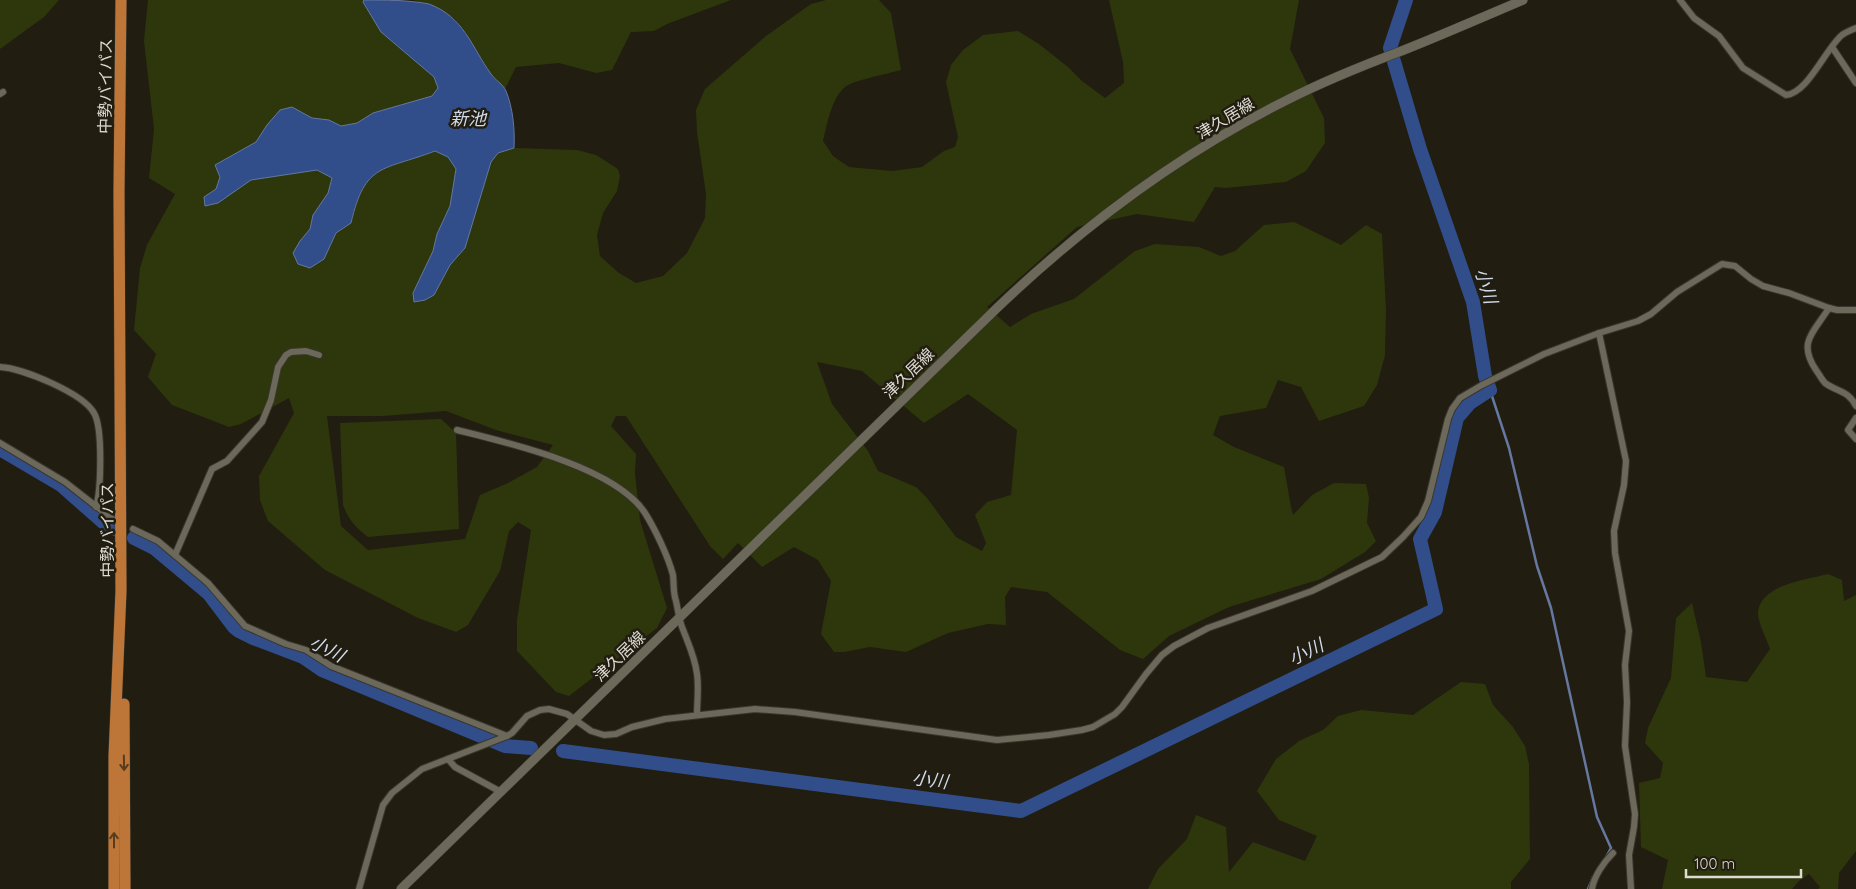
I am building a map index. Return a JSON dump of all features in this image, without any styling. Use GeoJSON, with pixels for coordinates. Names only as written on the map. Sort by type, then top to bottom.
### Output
{"type":"FeatureCollection","features":[{"type":"Feature","properties":{"kind":"highway","name":"中勢バイパス"},"geometry":{"type":"LineString","coordinates":[[114,889],[114,756],[121,591],[118,192],[120,172],[121,0]]}},
{"type":"Feature","properties":{"kind":"highway","name":"中勢バイパス"},"geometry":{"type":"LineString","coordinates":[[120,172],[123,199],[125,889]]}},
{"type":"Feature","properties":{"kind":"main road","name":"津久居線"},"geometry":{"type":"LineString","coordinates":[[401,889],[997,308],[1031,276],[1090,227],[1155,178],[1250,119],[1295,96],[1523,0]]}},
{"type":"Feature","properties":{"kind":"street"},"geometry":{"type":"LineString","coordinates":[[1680,0],[1694,18],[1705,28],[1719,36],[1743,68],[1786,95],[1795,92],[1822,63],[1840,36],[1856,28]]}},
{"type":"Feature","properties":{"kind":"street"},"geometry":{"type":"LineString","coordinates":[[1832,47],[1856,84]]}},
{"type":"Feature","properties":{"kind":"street"},"geometry":{"type":"LineString","coordinates":[[359,889],[383,806],[392,793],[422,769],[507,736],[527,716],[540,710],[549,709],[575,718],[591,731],[604,735],[616,734],[632,727],[665,719],[755,709],[795,712],[997,740],[1049,735],[1093,727],[1115,714],[1162,656],[1188,637],[1312,591],[1382,556],[1421,517],[1428,501],[1437,459],[1452,409],[1460,398],[1482,385],[1544,354],[1599,333],[1638,322],[1651,314],[1677,292],[1722,264],[1735,266],[1751,280],[1764,286],[1829,308],[1856,310]]}},
{"type":"Feature","properties":{"kind":"street"},"geometry":{"type":"LineString","coordinates":[[1829,308],[1810,337],[1806,347],[1811,362],[1826,383],[1844,392],[1856,406]]}},
{"type":"Feature","properties":{"kind":"street"},"geometry":{"type":"LineString","coordinates":[[1599,333],[1626,461],[1624,486],[1614,531],[1615,554],[1629,631],[1625,665],[1627,702],[1625,746],[1635,814],[1629,855],[1631,889]]}},
{"type":"Feature","properties":{"kind":"street"},"geometry":{"type":"LineString","coordinates":[[175,555],[212,469],[227,461],[262,422],[271,400],[278,367],[286,355],[291,352],[306,351],[319,355]]}},
{"type":"Feature","properties":{"kind":"street"},"geometry":{"type":"LineString","coordinates":[[0,367],[13,369],[49,382],[80,398],[93,411],[98,426],[100,494],[96,507]]}},
{"type":"Feature","properties":{"kind":"street"},"geometry":{"type":"LineString","coordinates":[[1856,418],[1848,430],[1856,439]]}},
{"type":"Feature","properties":{"kind":"street"},"geometry":{"type":"LineString","coordinates":[[457,430],[522,446],[591,472],[620,488],[633,498],[644,512],[660,543],[672,575],[674,597],[682,625],[692,648],[697,675],[697,716]]}},
{"type":"Feature","properties":{"kind":"street"},"geometry":{"type":"LineString","coordinates":[[0,443],[65,482],[115,521]]}},
{"type":"Feature","properties":{"kind":"street"},"geometry":{"type":"LineString","coordinates":[[133,529],[153,538],[208,583],[246,626],[286,644],[306,650],[331,666],[507,736]]}},
{"type":"Feature","properties":{"kind":"street"},"geometry":{"type":"LineString","coordinates":[[448,758],[455,767],[501,792]]}},
{"type":"Feature","properties":{"kind":"street"},"geometry":{"type":"LineString","coordinates":[[1592,889],[1594,880],[1613,853]]}},
{"type":"Feature","properties":{"kind":"green space"},"geometry":{"type":"Polygon","coordinates":[[[0,0],[59,0],[44,17],[0,49],[0,0]]]}},
{"type":"Feature","properties":{"kind":"green space"},"geometry":{"type":"Polygon","coordinates":[[[148,0],[364,0],[381,32],[434,77],[438,88],[432,96],[373,113],[357,123],[341,126],[329,120],[312,118],[292,107],[267,125],[256,142],[215,165],[220,177],[216,189],[204,197],[205,206],[250,180],[317,170],[332,178],[328,193],[313,215],[310,229],[300,241],[330,247],[336,233],[351,223],[363,189],[370,179],[390,166],[435,151],[448,157],[456,169],[450,206],[437,234],[433,251],[413,293],[434,295],[450,265],[465,248],[490,162],[498,153],[514,148],[577,150],[596,155],[618,169],[620,176],[617,191],[603,213],[597,235],[600,256],[619,273],[636,283],[663,276],[687,253],[705,218],[706,194],[697,132],[696,110],[705,89],[766,36],[811,4],[826,0],[879,0],[891,13],[901,70],[859,81],[842,89],[831,110],[823,141],[833,156],[849,167],[892,171],[922,167],[944,151],[955,147],[958,137],[946,82],[951,65],[963,50],[983,35],[1018,31],[1039,44],[1105,98],[1124,83],[1123,62],[1109,0],[1299,0],[1290,49],[1324,118],[1325,143],[1306,171],[1286,182],[1226,188],[1215,187],[1194,222],[1137,214],[1077,227],[987,307],[1010,327],[1031,314],[1074,299],[1135,251],[1155,244],[1199,247],[1221,256],[1235,251],[1264,225],[1294,222],[1341,245],[1366,225],[1382,234],[1386,310],[1385,355],[1377,385],[1364,406],[1319,421],[1301,387],[1278,380],[1266,408],[1220,416],[1213,435],[1234,447],[1284,467],[1293,515],[1312,495],[1334,483],[1366,484],[1369,498],[1367,523],[1376,541],[1365,552],[1321,579],[1229,607],[1169,636],[1143,659],[1120,650],[1047,592],[1011,587],[1005,597],[1006,625],[988,624],[948,633],[906,652],[870,647],[834,652],[821,634],[831,581],[818,560],[794,547],[762,567],[738,543],[723,559],[710,546],[626,416],[616,416],[611,426],[636,454],[635,473],[640,520],[667,608],[657,628],[569,696],[556,692],[517,651],[517,620],[531,530],[518,522],[509,531],[500,571],[468,625],[456,632],[418,618],[325,570],[268,521],[260,500],[259,476],[294,413],[289,398],[241,424],[229,427],[172,405],[148,377],[156,354],[134,330],[140,268],[147,245],[175,194],[149,178],[154,129],[144,41],[148,0]],[[817,362],[832,404],[868,451],[878,471],[916,487],[927,498],[956,537],[982,551],[986,543],[975,515],[987,502],[1011,495],[1017,430],[968,394],[924,423],[862,371],[817,362]],[[446,411],[383,416],[327,416],[341,526],[368,550],[465,539],[480,495],[508,483],[537,467],[553,445],[496,430],[446,411]]]}},
{"type":"Feature","properties":{"kind":"green space"},"geometry":{"type":"Polygon","coordinates":[[[414,0],[731,0],[667,24],[654,31],[631,32],[612,70],[596,73],[559,63],[516,67],[505,89],[492,76],[464,30],[454,18],[414,0]]]}},
{"type":"Feature","properties":{"kind":"green space"},"geometry":{"type":"Polygon","coordinates":[[[441,419],[456,433],[459,529],[368,537],[353,523],[343,505],[340,423],[441,419]]]}},
{"type":"Feature","properties":{"kind":"green space"},"geometry":{"type":"Polygon","coordinates":[[[1828,574],[1842,580],[1844,601],[1856,595],[1856,851],[1839,873],[1838,889],[1818,889],[1820,887],[1809,874],[1792,889],[1662,889],[1668,860],[1641,847],[1639,783],[1660,778],[1663,763],[1645,743],[1648,728],[1671,678],[1676,618],[1692,603],[1701,642],[1706,677],[1747,682],[1770,649],[1758,616],[1761,603],[1767,595],[1776,589],[1797,581],[1828,574]]]}},
{"type":"Feature","properties":{"kind":"green space"},"geometry":{"type":"Polygon","coordinates":[[[1461,682],[1485,684],[1493,705],[1513,727],[1525,746],[1529,764],[1530,859],[1511,882],[1511,889],[1148,889],[1158,869],[1187,839],[1196,815],[1226,827],[1229,872],[1253,842],[1305,861],[1317,836],[1279,820],[1257,791],[1276,759],[1299,741],[1323,730],[1338,716],[1361,710],[1413,715],[1461,682]]]}},
{"type":"Feature","properties":{"kind":"water","name":"新池"},"geometry":{"type":"Polygon","coordinates":[[[364,0],[405,1],[429,4],[451,16],[466,33],[491,74],[505,89],[512,112],[514,148],[498,153],[491,162],[465,248],[450,265],[434,295],[425,300],[414,302],[413,293],[433,251],[437,234],[450,206],[456,169],[448,157],[435,151],[389,166],[370,179],[356,203],[351,223],[336,233],[324,259],[310,268],[298,264],[293,253],[310,229],[313,215],[328,193],[332,178],[317,170],[251,180],[218,203],[205,206],[204,197],[216,189],[220,177],[215,165],[256,142],[280,110],[292,107],[312,118],[329,120],[341,126],[357,123],[373,113],[432,96],[438,88],[434,77],[381,32],[363,2],[364,0]]]}},
{"type":"Feature","properties":{"kind":"waterway","name":"小川"},"geometry":{"type":"LineString","coordinates":[[563,751],[1021,811],[1436,609],[1420,539],[1435,512],[1457,418],[1470,403],[1490,390],[1485,376],[1473,302],[1420,149],[1390,48],[1406,0]]}},
{"type":"Feature","properties":{"kind":"waterway"},"geometry":{"type":"LineString","coordinates":[[1490,390],[1509,448],[1537,566],[1551,608],[1597,817],[1611,848],[1606,857]]}},
{"type":"Feature","properties":{"kind":"waterway","name":"小川"},"geometry":{"type":"LineString","coordinates":[[0,449],[61,485],[103,522],[115,529]]}},
{"type":"Feature","properties":{"kind":"waterway","name":"小川"},"geometry":{"type":"LineString","coordinates":[[134,538],[154,548],[209,594],[239,631],[303,657],[322,670],[505,746],[531,748]]}},
{"type":"Feature","properties":{"kind":"waterway"},"geometry":{"type":"LineString","coordinates":[[1588,889],[1593,877]]}}]}
